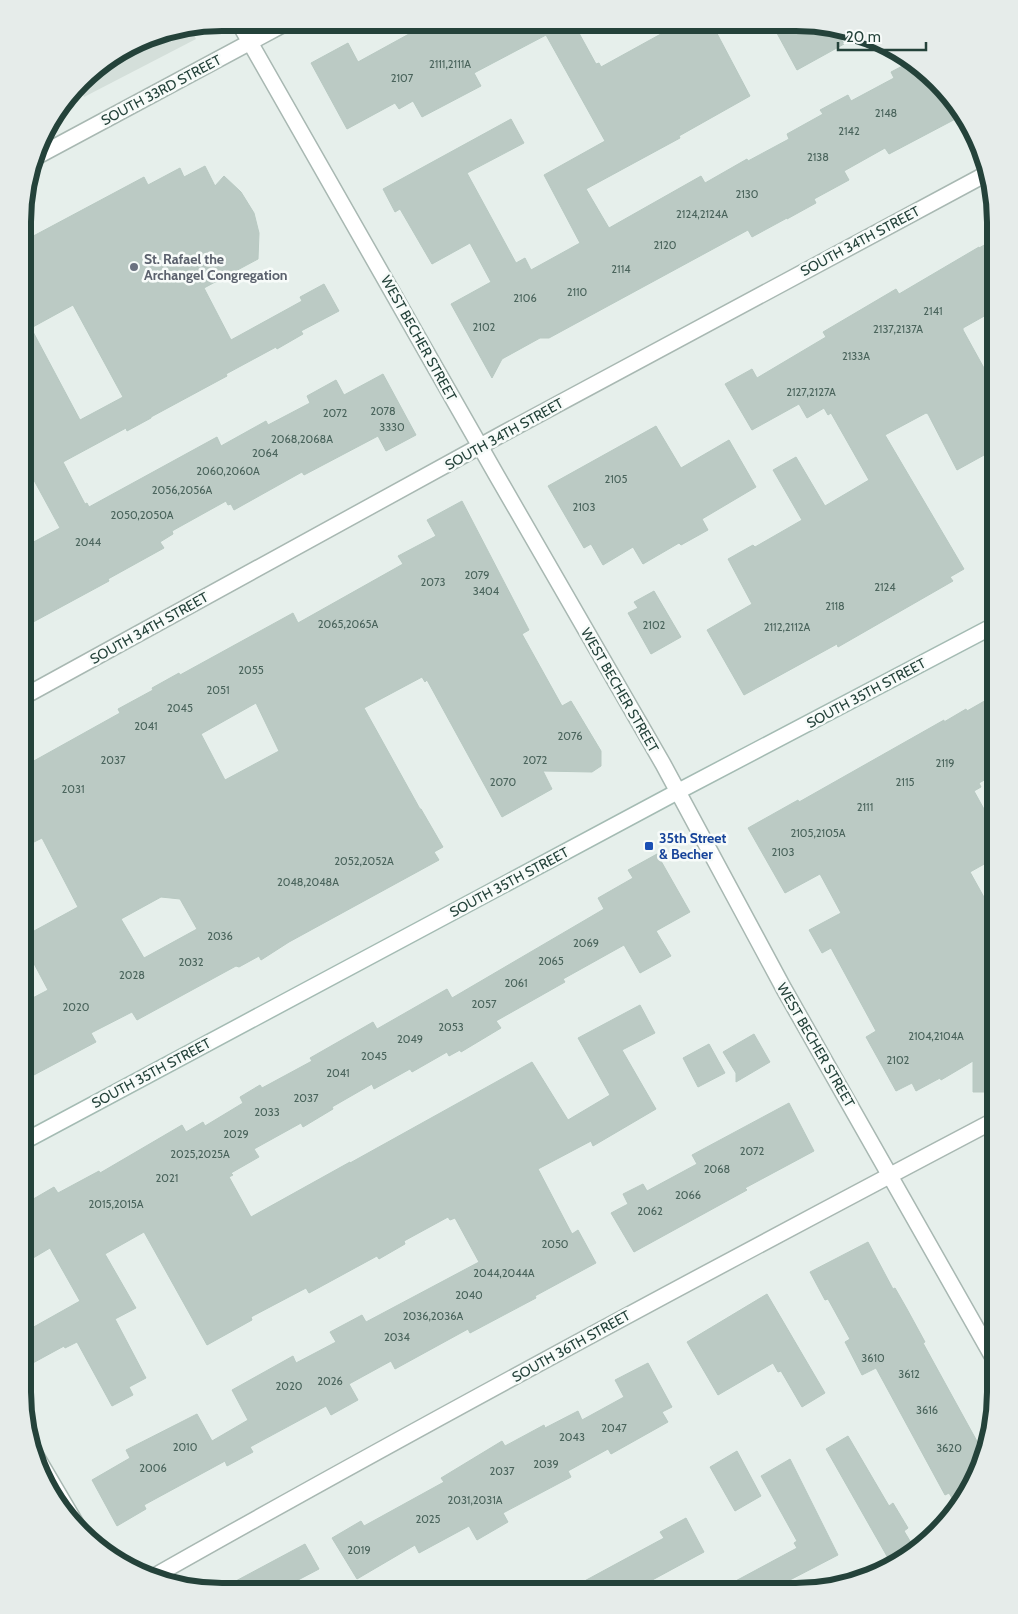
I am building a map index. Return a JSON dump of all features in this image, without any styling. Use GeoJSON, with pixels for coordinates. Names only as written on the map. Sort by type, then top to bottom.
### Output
{"type":"FeatureCollection","features":[{"type":"Feature","properties":{"kind":"street","name":"WEST BECHER STREET"},"geometry":{"type":"LineString","coordinates":[[244,31],[480,447],[663,764],[784,989],[987,1347]]}},
{"type":"Feature","properties":{"kind":"street","name":"SOUTH 33RD STREET"},"geometry":{"type":"LineString","coordinates":[[45,152],[271,31]]}},
{"type":"Feature","properties":{"kind":"street","name":"SOUTH 34TH STREET"},"geometry":{"type":"LineString","coordinates":[[31,692],[981,177]]}},
{"type":"Feature","properties":{"kind":"street","name":"SOUTH 35TH STREET"},"geometry":{"type":"LineString","coordinates":[[31,1138],[677,792],[987,629]]}},
{"type":"Feature","properties":{"kind":"street","name":"SOUTH 36TH STREET"},"geometry":{"type":"LineString","coordinates":[[160,1573],[701,1275],[987,1124]]}},
{"type":"Feature","properties":{"kind":"shaded area"},"geometry":{"type":"Polygon","coordinates":[[[193,34],[196,39],[84,97],[82,93],[87,87],[116,63],[161,41],[193,34]]]}},
{"type":"Feature","properties":{"kind":"building"},"geometry":{"type":"Polygon","coordinates":[[[414,31],[578,31],[596,64],[599,63],[601,67],[666,31],[716,31],[750,96],[679,136],[680,138],[586,189],[609,228],[701,176],[705,183],[747,159],[748,161],[789,139],[787,134],[823,114],[820,110],[848,95],[851,101],[894,78],[891,72],[904,65],[931,87],[956,118],[889,154],[885,148],[844,171],[849,180],[814,199],[816,203],[787,219],[752,237],[748,230],[549,338],[540,338],[502,359],[492,378],[451,304],[491,282],[470,243],[432,264],[400,209],[395,212],[383,189],[511,119],[524,143],[467,173],[516,263],[525,258],[531,270],[580,243],[544,175],[605,141],[546,35],[474,73],[481,86],[422,117],[413,101],[399,109],[395,103],[347,129],[311,63],[348,43],[358,62],[414,31]]]}},
{"type":"Feature","properties":{"kind":"building"},"geometry":{"type":"Polygon","coordinates":[[[776,31],[821,33],[840,37],[844,44],[797,70],[776,31]]]}},
{"type":"Feature","properties":{"kind":"building"},"geometry":{"type":"Polygon","coordinates":[[[205,166],[215,186],[224,176],[241,192],[254,213],[259,233],[258,259],[204,288],[231,340],[302,301],[300,297],[324,284],[339,311],[301,331],[303,334],[277,349],[276,347],[226,374],[227,376],[151,418],[127,431],[126,428],[63,462],[85,504],[87,503],[89,507],[217,437],[221,446],[266,421],[268,425],[310,403],[307,396],[336,380],[344,395],[383,374],[416,435],[386,451],[378,436],[304,475],[302,472],[234,510],[231,504],[228,505],[226,501],[172,531],[173,534],[160,542],[164,548],[108,579],[109,581],[31,623],[31,543],[60,528],[31,475],[31,328],[31,237],[144,177],[148,185],[180,168],[184,177],[205,166]],[[73,305],[31,328],[80,420],[123,397],[73,305]]]}},
{"type":"Feature","properties":{"kind":"building"},"geometry":{"type":"Polygon","coordinates":[[[987,244],[987,314],[963,328],[963,330],[987,374],[987,453],[957,470],[926,413],[885,435],[964,569],[950,577],[953,581],[838,647],[837,644],[744,695],[707,630],[752,604],[728,559],[753,545],[755,547],[802,520],[773,470],[796,457],[825,506],[869,480],[831,413],[828,415],[824,408],[807,418],[799,404],[752,430],[725,384],[752,369],[757,378],[826,337],[823,332],[896,289],[899,294],[987,244]]]}},
{"type":"Feature","properties":{"kind":"building"},"geometry":{"type":"Polygon","coordinates":[[[656,426],[681,468],[729,440],[756,487],[702,519],[708,530],[681,545],[679,543],[643,564],[633,547],[603,565],[591,544],[584,548],[548,486],[656,426]]]}},
{"type":"Feature","properties":{"kind":"building"},"geometry":{"type":"Polygon","coordinates":[[[462,501],[529,630],[522,634],[562,706],[571,701],[601,751],[601,766],[592,772],[543,771],[552,789],[502,817],[427,680],[425,682],[422,677],[364,708],[443,847],[434,852],[439,860],[289,942],[261,960],[259,956],[239,967],[236,966],[137,1020],[132,1012],[91,1033],[96,1042],[32,1076],[31,999],[48,990],[31,958],[31,933],[78,907],[42,838],[31,844],[31,763],[120,713],[118,709],[153,690],[152,688],[179,673],[180,675],[293,613],[298,623],[403,564],[398,556],[436,536],[427,520],[462,501]],[[256,703],[201,734],[225,780],[279,751],[256,703]],[[161,897],[121,919],[144,958],[197,929],[180,899],[161,897]]]}},
{"type":"Feature","properties":{"kind":"building"},"geometry":{"type":"Polygon","coordinates":[[[654,591],[681,637],[651,654],[628,613],[638,608],[634,602],[654,591]]]}},
{"type":"Feature","properties":{"kind":"building"},"geometry":{"type":"Polygon","coordinates":[[[987,700],[987,778],[979,783],[981,787],[974,791],[987,815],[987,862],[970,872],[987,903],[987,1092],[973,1092],[973,1061],[941,1080],[940,1078],[916,1091],[912,1083],[896,1091],[866,1037],[876,1031],[831,948],[822,953],[809,930],[841,913],[820,874],[785,893],[748,828],[798,800],[799,802],[944,720],[944,722],[966,709],[967,711],[987,700]]]}},
{"type":"Feature","properties":{"kind":"building"},"geometry":{"type":"Polygon","coordinates":[[[657,854],[690,912],[656,931],[671,956],[640,973],[624,945],[563,979],[565,982],[496,1021],[501,1028],[461,1052],[460,1050],[449,1056],[447,1052],[412,1072],[410,1069],[374,1089],[372,1084],[332,1107],[333,1109],[303,1127],[301,1123],[254,1149],[259,1157],[231,1173],[233,1175],[229,1177],[251,1217],[532,1062],[568,1120],[610,1095],[578,1038],[640,1005],[655,1033],[622,1050],[656,1109],[593,1146],[591,1141],[538,1169],[572,1234],[578,1230],[596,1263],[470,1333],[468,1329],[395,1369],[391,1361],[349,1384],[358,1400],[331,1415],[326,1406],[250,1447],[253,1452],[227,1466],[225,1461],[144,1505],[146,1509],[117,1526],[92,1480],[130,1458],[126,1450],[197,1414],[212,1441],[248,1420],[232,1390],[293,1356],[296,1363],[336,1342],[330,1332],[362,1315],[366,1322],[479,1262],[455,1218],[450,1220],[448,1217],[404,1241],[405,1244],[379,1259],[377,1256],[309,1293],[306,1288],[251,1317],[252,1320],[207,1345],[144,1232],[105,1254],[136,1308],[115,1319],[146,1378],[129,1387],[133,1395],[112,1406],[77,1342],[65,1348],[64,1346],[31,1364],[31,1329],[80,1301],[50,1248],[31,1259],[31,1200],[54,1187],[58,1193],[99,1171],[100,1173],[182,1125],[186,1132],[203,1122],[205,1126],[243,1103],[240,1097],[260,1085],[262,1088],[312,1061],[310,1058],[373,1022],[377,1029],[447,989],[452,998],[604,909],[598,898],[633,878],[628,870],[657,854]]]}},
{"type":"Feature","properties":{"kind":"building"},"geometry":{"type":"Polygon","coordinates":[[[754,1034],[770,1062],[736,1082],[736,1073],[723,1052],[754,1034]]]}},
{"type":"Feature","properties":{"kind":"building"},"geometry":{"type":"Polygon","coordinates":[[[709,1044],[725,1073],[698,1087],[683,1058],[709,1044]]]}},
{"type":"Feature","properties":{"kind":"building"},"geometry":{"type":"Polygon","coordinates":[[[789,1103],[814,1151],[634,1252],[611,1213],[628,1204],[623,1194],[643,1184],[647,1191],[697,1164],[692,1155],[789,1103]]]}},
{"type":"Feature","properties":{"kind":"building"},"geometry":{"type":"Polygon","coordinates":[[[868,1242],[893,1289],[895,1288],[907,1309],[925,1342],[923,1343],[979,1445],[967,1476],[953,1500],[949,1493],[945,1495],[876,1368],[862,1375],[845,1342],[850,1339],[828,1299],[825,1300],[810,1272],[868,1242]]]}},
{"type":"Feature","properties":{"kind":"building"},"geometry":{"type":"Polygon","coordinates":[[[767,1294],[825,1393],[802,1407],[781,1371],[778,1372],[773,1363],[718,1395],[687,1342],[767,1294]]]}},
{"type":"Feature","properties":{"kind":"building"},"geometry":{"type":"Polygon","coordinates":[[[648,1363],[672,1407],[662,1412],[668,1422],[611,1454],[608,1449],[568,1471],[571,1477],[503,1513],[508,1522],[477,1540],[469,1526],[419,1553],[415,1545],[357,1579],[332,1538],[361,1521],[364,1526],[444,1482],[441,1478],[502,1441],[505,1446],[544,1425],[545,1428],[578,1411],[582,1420],[624,1397],[615,1380],[648,1363]]]}},
{"type":"Feature","properties":{"kind":"building"},"geometry":{"type":"Polygon","coordinates":[[[848,1436],[889,1506],[893,1503],[908,1528],[904,1531],[911,1543],[888,1558],[826,1449],[848,1436]]]}},
{"type":"Feature","properties":{"kind":"building"},"geometry":{"type":"Polygon","coordinates":[[[737,1451],[761,1496],[735,1511],[710,1467],[737,1451]]]}},
{"type":"Feature","properties":{"kind":"building"},"geometry":{"type":"Polygon","coordinates":[[[790,1459],[838,1555],[787,1583],[732,1583],[797,1548],[794,1543],[797,1541],[761,1476],[790,1459]]]}},
{"type":"Feature","properties":{"kind":"building"},"geometry":{"type":"Polygon","coordinates":[[[686,1518],[704,1552],[647,1583],[581,1583],[664,1538],[660,1532],[686,1518]]]}},
{"type":"Feature","properties":{"kind":"building"},"geometry":{"type":"Polygon","coordinates":[[[305,1544],[319,1569],[292,1583],[232,1583],[305,1544]]]}},
{"type":"Feature","properties":{"kind":"place","name":"St. Rafael the Archangel Congregation"},"geometry":{"type":"Point","coordinates":[134,267]}},
{"type":"Feature","properties":{"kind":"place","name":"35th Street & Becher"},"geometry":{"type":"Point","coordinates":[649,846]}}]}
